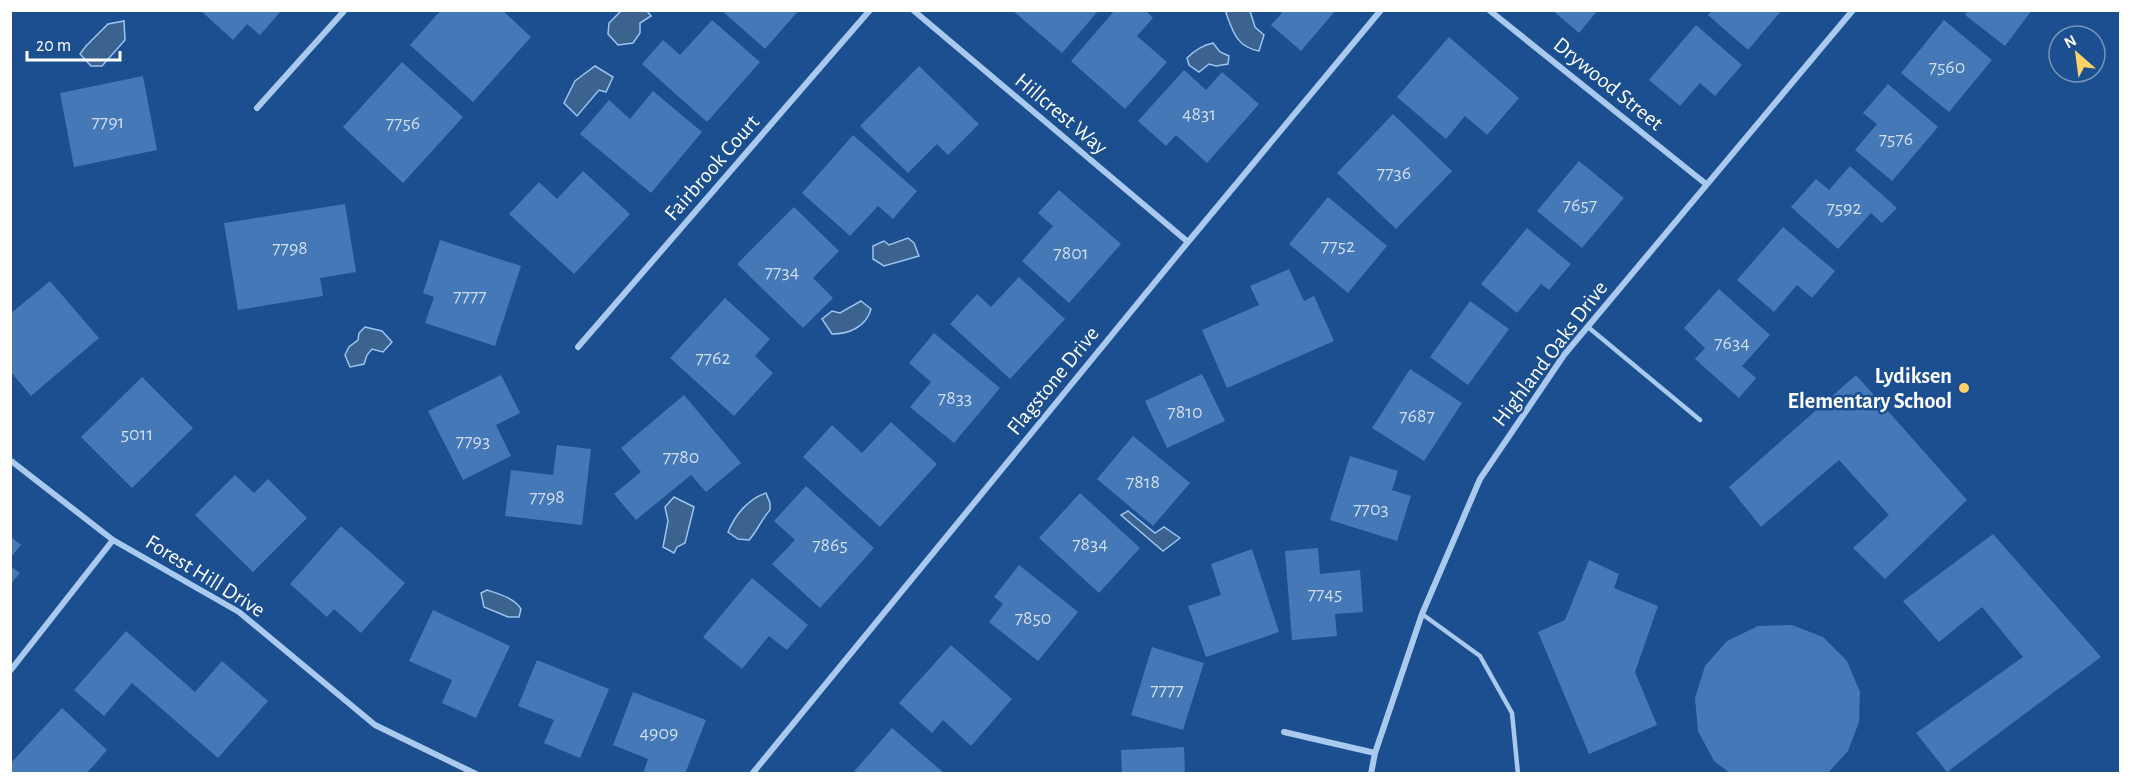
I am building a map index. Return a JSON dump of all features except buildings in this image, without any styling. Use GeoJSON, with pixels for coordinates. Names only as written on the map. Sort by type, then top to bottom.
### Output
{"type":"FeatureCollection","features":[{"type":"Feature","properties":{"kind":"street"},"geometry":{"type":"LineString","coordinates":[[257,108],[345,10]]}},
{"type":"Feature","properties":{"kind":"street","name":"Fairbrook Court"},"geometry":{"type":"LineString","coordinates":[[578,347],[870,10]]}},
{"type":"Feature","properties":{"kind":"street","name":"Hillcrest Way"},"geometry":{"type":"LineString","coordinates":[[913,10],[1188,242]]}},
{"type":"Feature","properties":{"kind":"street","name":"Flagstone Drive"},"geometry":{"type":"LineString","coordinates":[[752,774],[1381,10]]}},
{"type":"Feature","properties":{"kind":"street","name":"Drywood Street"},"geometry":{"type":"LineString","coordinates":[[1489,10],[1706,184]]}},
{"type":"Feature","properties":{"kind":"street","name":"Highland Oaks Drive"},"geometry":{"type":"LineString","coordinates":[[1371,774],[1375,753],[1422,614],[1480,479],[1564,355],[1853,10]]}},
{"type":"Feature","properties":{"kind":"street","name":"Forest Hill Drive"},"geometry":{"type":"LineString","coordinates":[[10,460],[113,540],[239,612],[375,725],[476,774]]}},
{"type":"Feature","properties":{"kind":"street"},"geometry":{"type":"LineString","coordinates":[[10,671],[113,540]]}},
{"type":"Feature","properties":{"kind":"street"},"geometry":{"type":"LineString","coordinates":[[1284,732],[1375,753]]}},
{"type":"Feature","properties":{"kind":"lane"},"geometry":{"type":"LineString","coordinates":[[1588,327],[1700,420]]}},
{"type":"Feature","properties":{"kind":"lane"},"geometry":{"type":"LineString","coordinates":[[1422,614],[1480,656],[1512,713],[1518,774]]}},
{"type":"Feature","properties":{"kind":"water"},"geometry":{"type":"Polygon","coordinates":[[[622,10],[647,11],[651,16],[640,23],[640,33],[633,43],[618,45],[608,34],[609,23],[622,10]]]}},
{"type":"Feature","properties":{"kind":"water"},"geometry":{"type":"Polygon","coordinates":[[[1228,11],[1250,11],[1255,27],[1264,35],[1259,51],[1246,46],[1237,38],[1226,13],[1228,11]]]}},
{"type":"Feature","properties":{"kind":"water"},"geometry":{"type":"Polygon","coordinates":[[[124,21],[125,40],[102,66],[91,66],[80,54],[108,24],[124,21]]]}},
{"type":"Feature","properties":{"kind":"water"},"geometry":{"type":"Polygon","coordinates":[[[1213,43],[1220,52],[1229,56],[1228,64],[1216,66],[1209,64],[1199,72],[1189,65],[1187,58],[1190,55],[1213,43]]]}},
{"type":"Feature","properties":{"kind":"water"},"geometry":{"type":"Polygon","coordinates":[[[595,66],[613,77],[606,92],[599,90],[577,116],[564,103],[575,81],[595,66]]]}},
{"type":"Feature","properties":{"kind":"water"},"geometry":{"type":"Polygon","coordinates":[[[908,238],[914,243],[919,256],[884,266],[873,259],[873,246],[884,241],[889,245],[908,238]]]}},
{"type":"Feature","properties":{"kind":"water"},"geometry":{"type":"Polygon","coordinates":[[[861,301],[871,309],[861,325],[845,333],[832,334],[822,319],[832,311],[840,313],[861,301]]]}},
{"type":"Feature","properties":{"kind":"water"},"geometry":{"type":"Polygon","coordinates":[[[365,327],[382,331],[392,342],[383,352],[372,349],[364,364],[350,367],[345,355],[349,347],[358,340],[359,333],[365,327]]]}},
{"type":"Feature","properties":{"kind":"water"},"geometry":{"type":"Polygon","coordinates":[[[766,493],[770,510],[749,540],[738,539],[728,532],[743,508],[753,499],[766,493]]]}},
{"type":"Feature","properties":{"kind":"water"},"geometry":{"type":"Polygon","coordinates":[[[674,497],[694,507],[685,543],[677,547],[674,553],[663,547],[668,521],[665,507],[674,497]]]}},
{"type":"Feature","properties":{"kind":"water"},"geometry":{"type":"Polygon","coordinates":[[[1128,511],[1155,533],[1164,527],[1180,538],[1163,551],[1121,515],[1128,511]]]}},
{"type":"Feature","properties":{"kind":"water"},"geometry":{"type":"Polygon","coordinates":[[[487,590],[514,602],[521,609],[519,617],[508,617],[484,607],[481,593],[487,590]]]}},
{"type":"Feature","properties":{"kind":"place","name":"Lydiksen Elementary School"},"geometry":{"type":"Point","coordinates":[1964,388]}}]}
